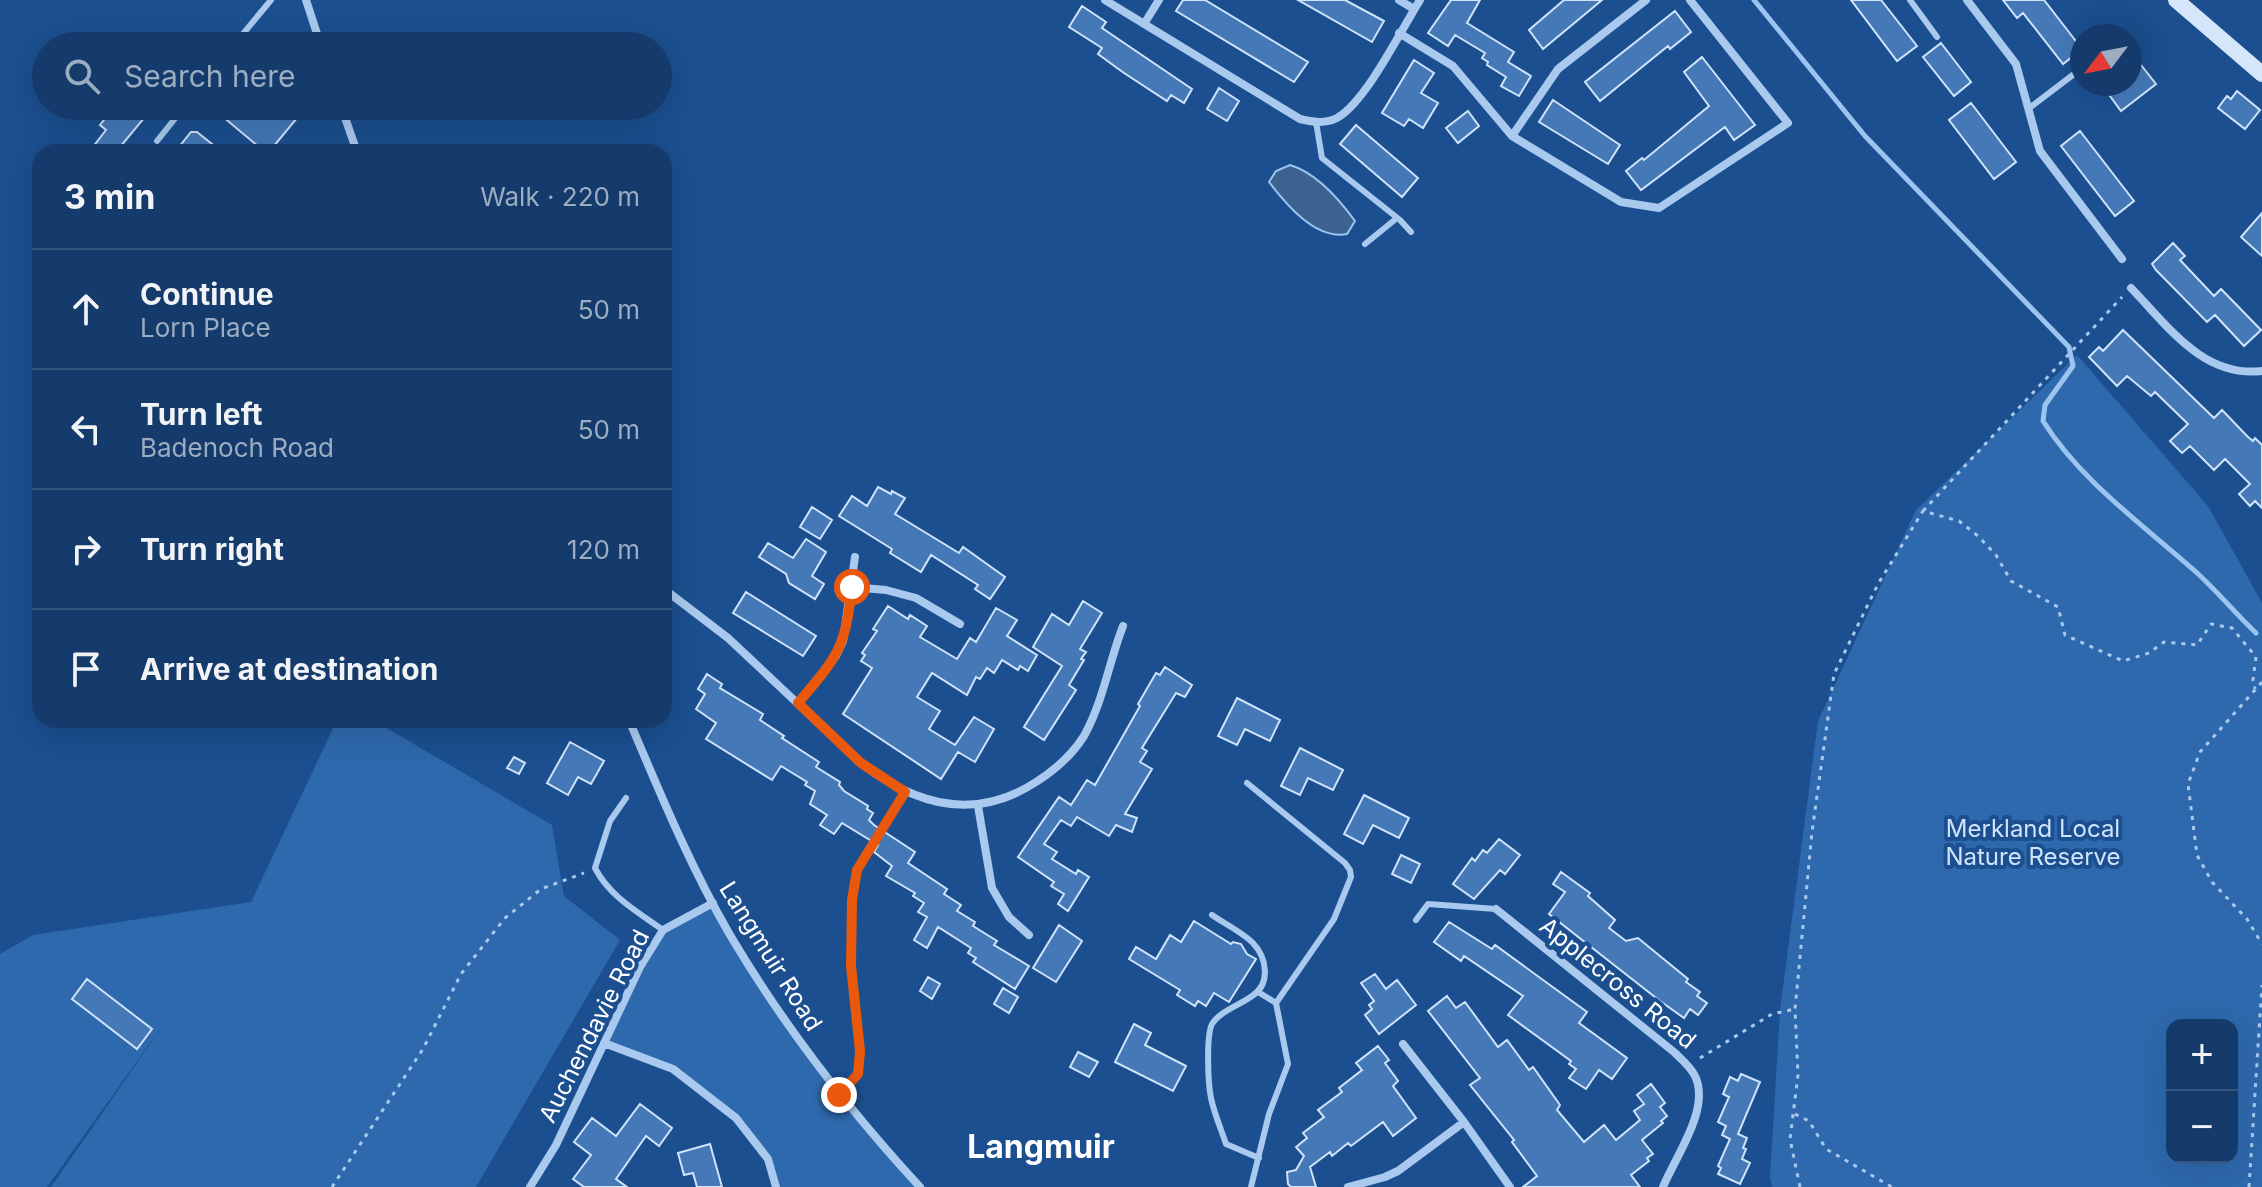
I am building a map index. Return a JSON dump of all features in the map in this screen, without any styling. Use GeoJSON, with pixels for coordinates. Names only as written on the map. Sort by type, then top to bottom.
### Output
{"type":"FeatureCollection","features":[{"type":"Feature","properties":{"kind":"main road"},"geometry":{"type":"LineString","coordinates":[[2176,0],[2262,74]]}},
{"type":"Feature","properties":{"kind":"street"},"geometry":{"type":"LineString","coordinates":[[306,0],[316,32]]}},
{"type":"Feature","properties":{"kind":"street"},"geometry":{"type":"LineString","coordinates":[[1105,0],[1300,119],[1316,122],[1336,119],[1354,103],[1420,0]]}},
{"type":"Feature","properties":{"kind":"street"},"geometry":{"type":"LineString","coordinates":[[1144,24],[1159,0]]}},
{"type":"Feature","properties":{"kind":"street"},"geometry":{"type":"LineString","coordinates":[[1399,0],[1414,9]]}},
{"type":"Feature","properties":{"kind":"street"},"geometry":{"type":"LineString","coordinates":[[1512,136],[1558,69],[1646,0]]}},
{"type":"Feature","properties":{"kind":"street"},"geometry":{"type":"LineString","coordinates":[[1399,33],[1453,66],[1512,136],[1621,202],[1659,208],[1788,123],[1690,0]]}},
{"type":"Feature","properties":{"kind":"street"},"geometry":{"type":"LineString","coordinates":[[1967,0],[2016,64],[2040,151],[2122,259]]}},
{"type":"Feature","properties":{"kind":"street"},"geometry":{"type":"LineString","coordinates":[[346,120],[354,144]]}},
{"type":"Feature","properties":{"kind":"street"},"geometry":{"type":"LineString","coordinates":[[2131,288],[2190,349],[2206,360],[2230,369],[2262,371]]}},
{"type":"Feature","properties":{"kind":"street"},"geometry":{"type":"LineString","coordinates":[[798,703],[840,649],[848,623],[855,557]]}},
{"type":"Feature","properties":{"kind":"street"},"geometry":{"type":"LineString","coordinates":[[852,587],[886,590],[916,598],[960,624]]}},
{"type":"Feature","properties":{"kind":"street"},"geometry":{"type":"LineString","coordinates":[[672,595],[728,638],[861,763],[905,792],[937,802],[978,806],[1029,787],[1054,771],[1068,757],[1093,718],[1123,626]]}},
{"type":"Feature","properties":{"kind":"street","name":"Langmuir Road"},"geometry":{"type":"LineString","coordinates":[[632,728],[669,815],[730,934],[786,1023],[839,1095],[920,1187]]}},
{"type":"Feature","properties":{"kind":"street"},"geometry":{"type":"LineString","coordinates":[[978,806],[992,888],[1009,917],[1029,935]]}},
{"type":"Feature","properties":{"kind":"street","name":"Auchendavie Road"},"geometry":{"type":"LineString","coordinates":[[530,1187],[556,1145],[640,967],[663,930],[713,903]]}},
{"type":"Feature","properties":{"kind":"street","name":"Applecross Road"},"geometry":{"type":"LineString","coordinates":[[1496,909],[1688,1066],[1695,1076],[1699,1101],[1692,1126],[1663,1187]]}},
{"type":"Feature","properties":{"kind":"street"},"geometry":{"type":"LineString","coordinates":[[604,1043],[673,1069],[736,1118],[768,1159],[776,1187]]}},
{"type":"Feature","properties":{"kind":"street"},"geometry":{"type":"LineString","coordinates":[[1403,1044],[1510,1187]]}},
{"type":"Feature","properties":{"kind":"street"},"geometry":{"type":"LineString","coordinates":[[1348,1187],[1398,1171],[1464,1122]]}},
{"type":"Feature","properties":{"kind":"lane"},"geometry":{"type":"LineString","coordinates":[[245,32],[271,0]]}},
{"type":"Feature","properties":{"kind":"lane"},"geometry":{"type":"LineString","coordinates":[[1910,0],[1937,37]]}},
{"type":"Feature","properties":{"kind":"lane"},"geometry":{"type":"LineString","coordinates":[[2028,109],[2070,77]]}},
{"type":"Feature","properties":{"kind":"lane"},"geometry":{"type":"LineString","coordinates":[[157,141],[174,120]]}},
{"type":"Feature","properties":{"kind":"lane"},"geometry":{"type":"LineString","coordinates":[[1316,122],[1322,158],[1411,232]]}},
{"type":"Feature","properties":{"kind":"lane"},"geometry":{"type":"LineString","coordinates":[[1365,244],[1397,218]]}},
{"type":"Feature","properties":{"kind":"lane"},"geometry":{"type":"LineString","coordinates":[[1247,783],[1350,870],[1351,877],[1334,919],[1276,1003],[1288,1064],[1269,1114],[1251,1187]]}},
{"type":"Feature","properties":{"kind":"lane"},"geometry":{"type":"LineString","coordinates":[[626,798],[610,821],[595,868],[614,895],[663,930]]}},
{"type":"Feature","properties":{"kind":"lane"},"geometry":{"type":"LineString","coordinates":[[1416,920],[1428,904],[1496,909]]}},
{"type":"Feature","properties":{"kind":"lane"},"geometry":{"type":"LineString","coordinates":[[1212,915],[1253,943],[1263,959],[1265,980],[1258,992],[1217,1018],[1210,1027],[1209,1041],[1210,1097],[1226,1144],[1259,1158]]}},
{"type":"Feature","properties":{"kind":"lane"},"geometry":{"type":"LineString","coordinates":[[1258,992],[1276,1003]]}},
{"type":"Feature","properties":{"kind":"path"},"geometry":{"type":"LineString","coordinates":[[1800,1187],[1790,1139],[1798,1075],[1795,1009],[1812,832],[1834,674],[1878,584],[1923,511],[2131,288]]}},
{"type":"Feature","properties":{"kind":"path"},"geometry":{"type":"LineString","coordinates":[[1923,511],[1959,521],[1978,536],[1996,555],[2011,581],[2058,607],[2065,635],[2123,661],[2149,653],[2164,642],[2197,645],[2211,624],[2232,628],[2256,657],[2255,689]]}},
{"type":"Feature","properties":{"kind":"path"},"geometry":{"type":"LineString","coordinates":[[2262,682],[2200,752],[2188,784],[2197,855],[2212,882],[2247,919],[2262,944]]}},
{"type":"Feature","properties":{"kind":"path"},"geometry":{"type":"LineString","coordinates":[[839,1095],[858,1074],[860,1051],[851,966],[852,900],[857,870],[905,792]]}},
{"type":"Feature","properties":{"kind":"path"},"geometry":{"type":"LineString","coordinates":[[332,1187],[423,1049],[461,974],[505,918],[541,889],[595,868]]}},
{"type":"Feature","properties":{"kind":"path"},"geometry":{"type":"LineString","coordinates":[[2249,1187],[2262,985]]}},
{"type":"Feature","properties":{"kind":"path"},"geometry":{"type":"LineString","coordinates":[[1688,1066],[1772,1014],[1795,1009]]}},
{"type":"Feature","properties":{"kind":"path"},"geometry":{"type":"LineString","coordinates":[[1795,1114],[1809,1121],[1826,1149],[1892,1187]]}},
{"type":"Feature","properties":{"kind":"green space","name":"Merkland Local Nature Reserve"},"geometry":{"type":"Polygon","coordinates":[[[2077,355],[2208,506],[2262,603],[2262,1187],[1772,1187],[1770,1177],[1780,1010],[1818,721],[1916,510],[2077,355]]]}},
{"type":"Feature","properties":{"kind":"green space"},"geometry":{"type":"Polygon","coordinates":[[[333,728],[387,728],[552,825],[564,896],[620,940],[476,1187],[51,1187],[166,1021],[47,1187],[0,1187],[0,954],[33,935],[251,902],[333,728]]]}},
{"type":"Feature","properties":{"kind":"green space"},"geometry":{"type":"Polygon","coordinates":[[[713,903],[786,1023],[920,1187],[776,1187],[768,1159],[736,1118],[673,1069],[604,1043],[663,930],[713,903]]]}},
{"type":"Feature","properties":{"kind":"shaded area"},"geometry":{"type":"Polygon","coordinates":[[[1290,165],[1318,180],[1342,204],[1355,221],[1347,234],[1324,232],[1313,226],[1276,191],[1269,182],[1276,171],[1290,165]]]}},
{"type":"Feature","properties":{"kind":"building"},"geometry":{"type":"Polygon","coordinates":[[[1183,0],[1205,0],[1308,62],[1294,82],[1176,11],[1183,0]]]}},
{"type":"Feature","properties":{"kind":"building"},"geometry":{"type":"Polygon","coordinates":[[[1298,0],[1345,0],[1384,21],[1372,42],[1298,0]]]}},
{"type":"Feature","properties":{"kind":"building"},"geometry":{"type":"Polygon","coordinates":[[[1451,0],[1480,0],[1467,23],[1514,52],[1508,62],[1531,76],[1519,96],[1501,86],[1506,77],[1487,65],[1488,62],[1482,58],[1485,53],[1455,35],[1448,46],[1428,33],[1451,0]]]}},
{"type":"Feature","properties":{"kind":"building"},"geometry":{"type":"Polygon","coordinates":[[[1564,0],[1602,0],[1543,49],[1529,30],[1564,0]]]}},
{"type":"Feature","properties":{"kind":"building"},"geometry":{"type":"Polygon","coordinates":[[[1851,0],[1881,0],[1917,46],[1897,61],[1851,0]]]}},
{"type":"Feature","properties":{"kind":"building"},"geometry":{"type":"Polygon","coordinates":[[[2003,0],[2044,0],[2070,34],[2070,58],[2063,64],[2023,13],[2017,18],[2003,0]]]}},
{"type":"Feature","properties":{"kind":"building"},"geometry":{"type":"Polygon","coordinates":[[[1082,6],[1106,22],[1102,28],[1192,89],[1184,103],[1171,95],[1167,101],[1124,73],[1098,54],[1102,48],[1069,27],[1082,6]]]}},
{"type":"Feature","properties":{"kind":"building"},"geometry":{"type":"Polygon","coordinates":[[[1675,11],[1691,32],[1670,49],[1668,46],[1600,101],[1585,82],[1675,11]]]}},
{"type":"Feature","properties":{"kind":"building"},"geometry":{"type":"Polygon","coordinates":[[[1941,43],[1971,82],[1954,96],[1923,57],[1941,43]]]}},
{"type":"Feature","properties":{"kind":"building"},"geometry":{"type":"Polygon","coordinates":[[[1702,57],[1755,125],[1734,140],[1725,127],[1641,190],[1626,171],[1642,158],[1644,160],[1709,106],[1684,72],[1702,57]]]}},
{"type":"Feature","properties":{"kind":"building"},"geometry":{"type":"Polygon","coordinates":[[[1414,60],[1434,73],[1421,93],[1438,103],[1423,128],[1409,119],[1404,126],[1382,113],[1414,60]]]}},
{"type":"Feature","properties":{"kind":"building"},"geometry":{"type":"Polygon","coordinates":[[[2142,66],[2156,84],[2142,95],[2142,66]]]}},
{"type":"Feature","properties":{"kind":"building"},"geometry":{"type":"Polygon","coordinates":[[[1219,88],[1239,101],[1227,121],[1207,109],[1219,88]]]}},
{"type":"Feature","properties":{"kind":"building"},"geometry":{"type":"Polygon","coordinates":[[[2237,91],[2260,110],[2245,129],[2218,108],[2227,96],[2231,99],[2237,91]]]}},
{"type":"Feature","properties":{"kind":"building"},"geometry":{"type":"Polygon","coordinates":[[[2110,96],[2140,96],[2121,111],[2110,96]]]}},
{"type":"Feature","properties":{"kind":"building"},"geometry":{"type":"Polygon","coordinates":[[[1553,100],[1620,145],[1608,164],[1539,122],[1553,100]]]}},
{"type":"Feature","properties":{"kind":"building"},"geometry":{"type":"Polygon","coordinates":[[[1971,103],[2016,162],[1994,179],[1949,120],[1971,103]]]}},
{"type":"Feature","properties":{"kind":"building"},"geometry":{"type":"Polygon","coordinates":[[[1468,111],[1479,126],[1458,143],[1446,128],[1468,111]]]}},
{"type":"Feature","properties":{"kind":"building"},"geometry":{"type":"Polygon","coordinates":[[[104,120],[142,120],[123,144],[95,144],[106,130],[100,125],[104,120]]]}},
{"type":"Feature","properties":{"kind":"building"},"geometry":{"type":"Polygon","coordinates":[[[227,120],[295,120],[276,144],[255,144],[227,120]]]}},
{"type":"Feature","properties":{"kind":"building"},"geometry":{"type":"Polygon","coordinates":[[[1356,125],[1418,178],[1402,197],[1340,144],[1356,125]]]}},
{"type":"Feature","properties":{"kind":"building"},"geometry":{"type":"Polygon","coordinates":[[[2080,131],[2134,201],[2115,216],[2061,146],[2080,131]]]}},
{"type":"Feature","properties":{"kind":"building"},"geometry":{"type":"Polygon","coordinates":[[[191,132],[197,132],[212,144],[181,144],[191,132]]]}},
{"type":"Feature","properties":{"kind":"building"},"geometry":{"type":"Polygon","coordinates":[[[2262,213],[2262,256],[2241,237],[2262,213]]]}},
{"type":"Feature","properties":{"kind":"building"},"geometry":{"type":"Polygon","coordinates":[[[2173,243],[2185,256],[2180,260],[2214,296],[2221,289],[2261,330],[2244,346],[2215,315],[2207,322],[2156,270],[2152,264],[2173,243]]]}},
{"type":"Feature","properties":{"kind":"building"},"geometry":{"type":"Polygon","coordinates":[[[2123,330],[2214,418],[2222,410],[2248,437],[2253,441],[2255,438],[2262,445],[2262,508],[2255,501],[2250,506],[2239,494],[2250,484],[2225,459],[2214,470],[2190,446],[2182,453],[2170,441],[2188,424],[2155,392],[2151,396],[2127,376],[2117,386],[2089,357],[2099,347],[2103,351],[2123,330]]]}},
{"type":"Feature","properties":{"kind":"building"},"geometry":{"type":"Polygon","coordinates":[[[878,487],[905,498],[895,514],[959,553],[963,547],[1005,577],[990,599],[975,589],[978,585],[931,555],[921,572],[890,553],[892,549],[839,516],[852,496],[867,506],[878,487]]]}},
{"type":"Feature","properties":{"kind":"building"},"geometry":{"type":"Polygon","coordinates":[[[812,507],[832,520],[820,539],[800,527],[812,507]]]}},
{"type":"Feature","properties":{"kind":"building"},"geometry":{"type":"Polygon","coordinates":[[[806,539],[826,552],[812,576],[824,584],[815,599],[789,583],[786,574],[759,557],[768,543],[793,558],[806,539]]]}},
{"type":"Feature","properties":{"kind":"building"},"geometry":{"type":"Polygon","coordinates":[[[746,592],[816,636],[803,656],[733,613],[746,592]]]}},
{"type":"Feature","properties":{"kind":"building"},"geometry":{"type":"Polygon","coordinates":[[[1083,601],[1102,613],[1080,649],[1086,652],[1081,659],[1084,660],[1069,685],[1076,690],[1044,740],[1024,727],[1062,666],[1033,647],[1052,614],[1069,625],[1083,601]]]}},
{"type":"Feature","properties":{"kind":"building"},"geometry":{"type":"Polygon","coordinates":[[[888,606],[908,619],[910,615],[927,626],[920,637],[957,659],[970,638],[976,642],[996,608],[1017,620],[1007,636],[1037,655],[1028,671],[1020,666],[1018,670],[1002,660],[994,673],[987,668],[980,679],[976,677],[967,695],[932,673],[917,697],[940,711],[929,729],[955,745],[974,717],[994,729],[975,762],[958,752],[941,779],[843,714],[872,668],[861,661],[865,655],[862,653],[877,631],[873,629],[888,606]]]}},
{"type":"Feature","properties":{"kind":"building"},"geometry":{"type":"Polygon","coordinates":[[[1165,667],[1192,685],[1185,697],[1176,693],[1142,748],[1147,751],[1140,762],[1152,769],[1125,814],[1137,818],[1132,832],[1116,825],[1109,836],[1077,817],[1071,826],[1061,820],[1044,844],[1057,852],[1052,859],[1076,874],[1078,870],[1089,877],[1068,911],[1058,904],[1064,894],[1051,886],[1054,882],[1018,857],[1059,797],[1071,805],[1087,780],[1095,785],[1156,673],[1160,675],[1165,667]]]}},
{"type":"Feature","properties":{"kind":"building"},"geometry":{"type":"Polygon","coordinates":[[[707,674],[722,684],[720,688],[763,714],[760,720],[819,762],[816,767],[840,782],[844,791],[868,806],[867,809],[873,813],[869,820],[874,825],[915,852],[908,863],[947,889],[944,894],[961,905],[957,911],[997,941],[994,945],[1029,966],[1015,989],[973,962],[976,958],[968,953],[971,948],[938,927],[927,948],[914,940],[927,917],[918,912],[924,903],[913,896],[915,893],[886,876],[892,866],[874,852],[878,845],[842,823],[834,834],[820,825],[827,815],[810,804],[815,791],[805,785],[807,782],[781,766],[772,780],[706,739],[716,723],[696,709],[705,694],[698,689],[707,674]]]}},
{"type":"Feature","properties":{"kind":"building"},"geometry":{"type":"Polygon","coordinates":[[[1237,698],[1280,720],[1270,741],[1245,729],[1237,745],[1218,736],[1237,698]]]}},
{"type":"Feature","properties":{"kind":"building"},"geometry":{"type":"Polygon","coordinates":[[[570,742],[604,761],[591,784],[578,777],[568,795],[547,783],[570,742]]]}},
{"type":"Feature","properties":{"kind":"building"},"geometry":{"type":"Polygon","coordinates":[[[1300,748],[1343,770],[1333,790],[1308,778],[1300,795],[1281,786],[1300,748]]]}},
{"type":"Feature","properties":{"kind":"building"},"geometry":{"type":"Polygon","coordinates":[[[514,757],[525,763],[519,774],[507,768],[514,757]]]}},
{"type":"Feature","properties":{"kind":"building"},"geometry":{"type":"Polygon","coordinates":[[[1364,795],[1409,818],[1399,838],[1373,825],[1363,844],[1344,834],[1364,795]]]}},
{"type":"Feature","properties":{"kind":"building"},"geometry":{"type":"Polygon","coordinates":[[[1499,839],[1520,855],[1505,874],[1500,870],[1474,899],[1453,884],[1472,858],[1475,861],[1483,850],[1487,853],[1499,839]]]}},
{"type":"Feature","properties":{"kind":"building"},"geometry":{"type":"Polygon","coordinates":[[[1401,855],[1420,864],[1411,883],[1392,874],[1401,855]]]}},
{"type":"Feature","properties":{"kind":"building"},"geometry":{"type":"Polygon","coordinates":[[[1561,872],[1590,893],[1588,896],[1615,920],[1609,928],[1626,941],[1638,938],[1688,979],[1686,982],[1700,992],[1697,996],[1707,1003],[1698,1015],[1690,1009],[1684,1018],[1549,914],[1565,892],[1553,884],[1561,872]]]}},
{"type":"Feature","properties":{"kind":"building"},"geometry":{"type":"Polygon","coordinates":[[[1194,921],[1231,944],[1241,944],[1247,954],[1256,959],[1229,1002],[1214,993],[1206,1006],[1198,1001],[1195,1006],[1177,995],[1180,990],[1129,959],[1136,947],[1156,959],[1170,935],[1181,942],[1194,921]]]}},
{"type":"Feature","properties":{"kind":"building"},"geometry":{"type":"Polygon","coordinates":[[[1449,922],[1492,949],[1495,945],[1587,1012],[1579,1023],[1627,1058],[1612,1079],[1599,1070],[1586,1089],[1569,1078],[1576,1069],[1569,1064],[1571,1061],[1508,1015],[1523,996],[1464,956],[1461,961],[1434,942],[1449,922]]]}},
{"type":"Feature","properties":{"kind":"building"},"geometry":{"type":"Polygon","coordinates":[[[1059,925],[1082,941],[1056,982],[1033,968],[1059,925]]]}},
{"type":"Feature","properties":{"kind":"building"},"geometry":{"type":"Polygon","coordinates":[[[1375,974],[1386,989],[1397,980],[1416,1005],[1379,1034],[1365,1015],[1372,1009],[1369,1005],[1374,1001],[1361,983],[1375,974]]]}},
{"type":"Feature","properties":{"kind":"building"},"geometry":{"type":"Polygon","coordinates":[[[928,977],[940,984],[932,999],[920,991],[928,977]]]}},
{"type":"Feature","properties":{"kind":"building"},"geometry":{"type":"Polygon","coordinates":[[[87,979],[152,1029],[137,1049],[72,999],[87,979]]]}},
{"type":"Feature","properties":{"kind":"building"},"geometry":{"type":"Polygon","coordinates":[[[1003,988],[1018,997],[1009,1013],[994,1004],[1003,988]]]}},
{"type":"Feature","properties":{"kind":"building"},"geometry":{"type":"Polygon","coordinates":[[[1447,996],[1456,1008],[1465,1002],[1498,1047],[1507,1040],[1529,1070],[1533,1067],[1560,1105],[1557,1110],[1584,1142],[1604,1125],[1616,1140],[1640,1120],[1634,1111],[1644,1104],[1637,1095],[1651,1084],[1665,1103],[1660,1107],[1667,1116],[1642,1140],[1653,1154],[1631,1175],[1640,1187],[1523,1187],[1537,1176],[1512,1142],[1514,1140],[1470,1085],[1480,1078],[1428,1011],[1447,996]]]}},
{"type":"Feature","properties":{"kind":"building"},"geometry":{"type":"Polygon","coordinates":[[[1134,1024],[1151,1033],[1145,1045],[1186,1066],[1173,1091],[1115,1062],[1134,1024]]]}},
{"type":"Feature","properties":{"kind":"building"},"geometry":{"type":"Polygon","coordinates":[[[1378,1046],[1389,1060],[1385,1063],[1398,1081],[1393,1086],[1416,1118],[1393,1136],[1383,1122],[1351,1146],[1348,1143],[1332,1156],[1330,1152],[1310,1167],[1316,1187],[1291,1187],[1287,1172],[1296,1170],[1304,1156],[1296,1147],[1307,1138],[1303,1133],[1324,1117],[1318,1110],[1342,1092],[1339,1088],[1362,1070],[1356,1063],[1378,1046]]]}},
{"type":"Feature","properties":{"kind":"building"},"geometry":{"type":"Polygon","coordinates":[[[1078,1052],[1098,1062],[1089,1077],[1070,1067],[1078,1052]]]}},
{"type":"Feature","properties":{"kind":"building"},"geometry":{"type":"Polygon","coordinates":[[[1741,1074],[1760,1082],[1738,1134],[1747,1138],[1742,1159],[1750,1163],[1740,1184],[1718,1174],[1721,1168],[1718,1166],[1730,1139],[1722,1135],[1726,1126],[1718,1122],[1729,1097],[1723,1094],[1730,1077],[1738,1081],[1741,1074]]]}},
{"type":"Feature","properties":{"kind":"building"},"geometry":{"type":"Polygon","coordinates":[[[640,1104],[672,1128],[659,1146],[646,1136],[616,1179],[627,1187],[584,1187],[573,1179],[591,1155],[574,1142],[592,1118],[616,1136],[640,1104]]]}},
{"type":"Feature","properties":{"kind":"building"},"geometry":{"type":"Polygon","coordinates":[[[710,1144],[722,1187],[697,1187],[693,1173],[684,1175],[678,1153],[710,1144]]]}},
{"type":"Feature","properties":{"kind":"waterway"},"geometry":{"type":"LineString","coordinates":[[1754,0],[1865,136],[2069,347],[2073,366],[2045,405],[2043,421],[2058,443],[2094,482],[2196,572],[2256,633]]}},
{"type":"Feature","properties":{"kind":"district","name":"Langmuir"},"geometry":{"type":"Point","coordinates":[1041,1146]}},
{"type":"Feature","properties":{"kind":"route"},"geometry":{"type":"LineString","coordinates":[[839,1095],[858,1074],[860,1051],[851,966],[852,900],[857,870],[905,792],[861,763],[798,703],[823,674],[843,641],[852,587]]}}]}
